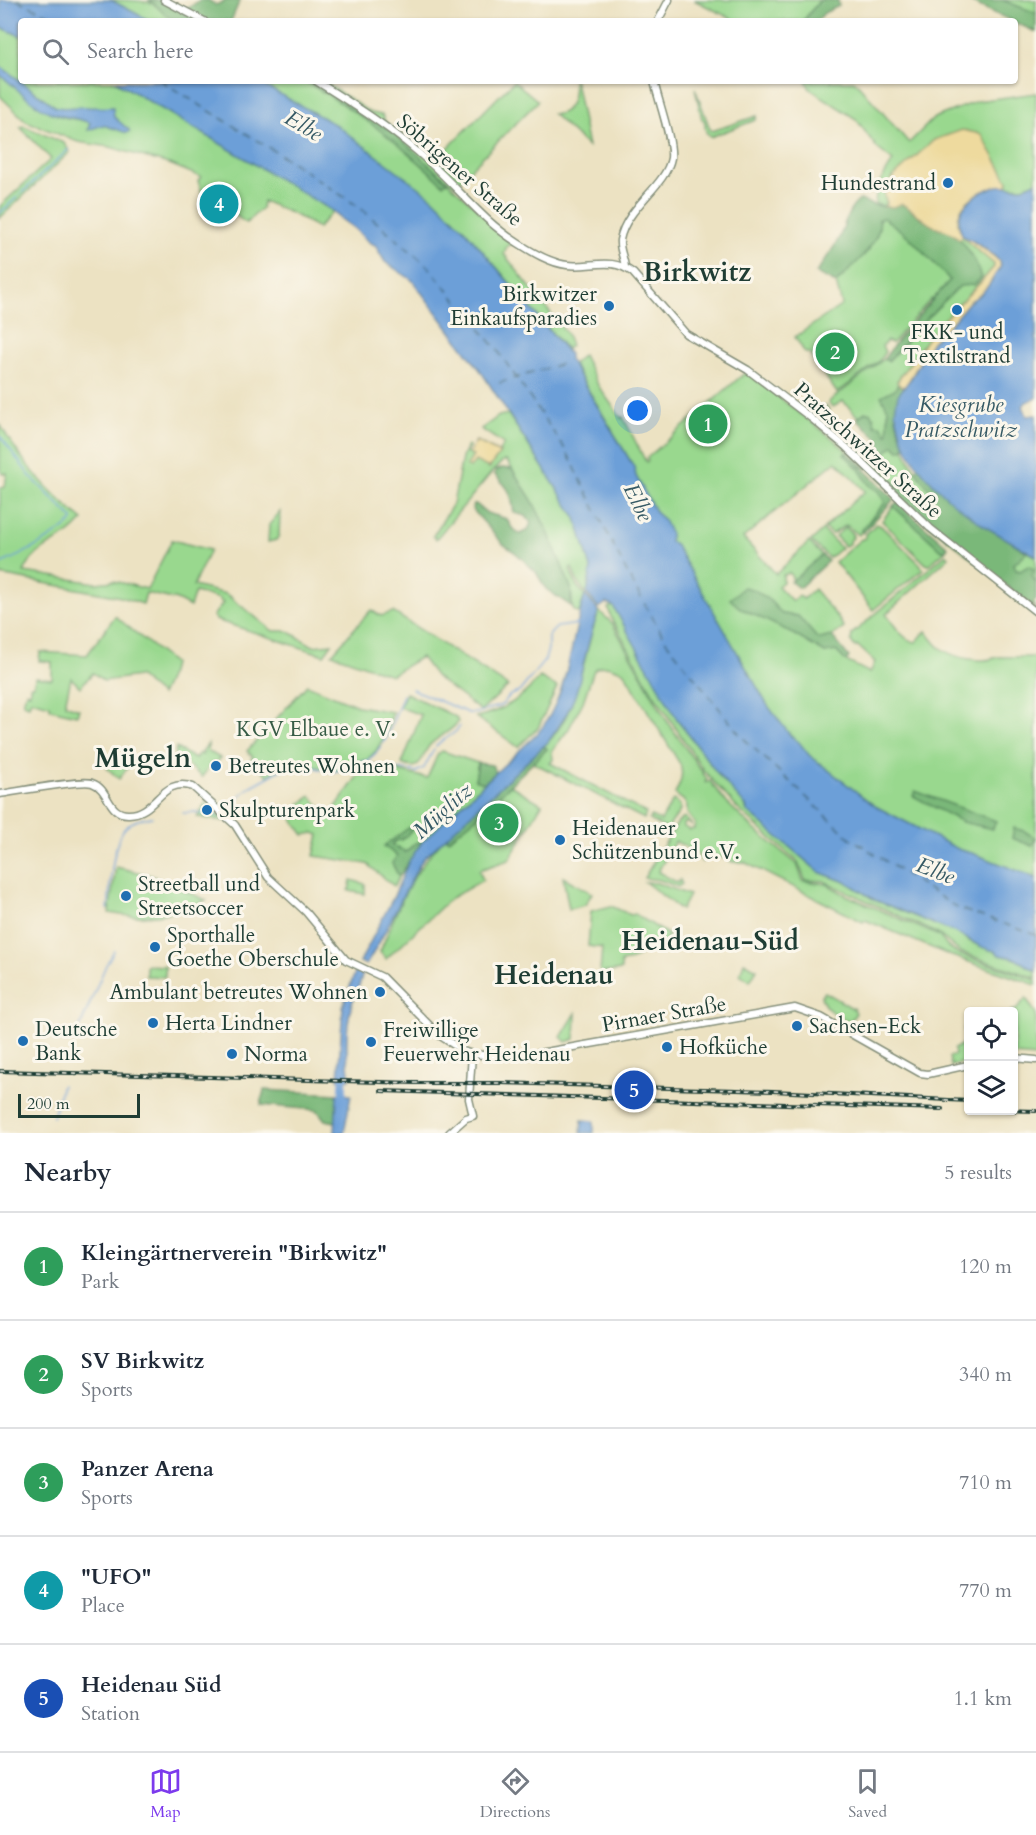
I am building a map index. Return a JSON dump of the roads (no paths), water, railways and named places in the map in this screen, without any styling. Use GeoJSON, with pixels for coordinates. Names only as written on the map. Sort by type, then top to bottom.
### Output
{"type":"FeatureCollection","features":[{"type":"Feature","properties":{"kind":"street"},"geometry":{"type":"LineString","coordinates":[[164,0],[198,18]]}},
{"type":"Feature","properties":{"kind":"street"},"geometry":{"type":"LineString","coordinates":[[660,18],[669,0]]}},
{"type":"Feature","properties":{"kind":"street","name":"Söbrigener Straße"},"geometry":{"type":"LineString","coordinates":[[321,84],[396,133],[438,170],[485,219],[516,242],[536,254],[561,264],[609,263],[625,267]]}},
{"type":"Feature","properties":{"kind":"street"},"geometry":{"type":"LineString","coordinates":[[625,267],[620,240],[627,220],[663,174],[671,157],[670,142],[655,84]]}},
{"type":"Feature","properties":{"kind":"street","name":"Pratzschwitzer Straße"},"geometry":{"type":"LineString","coordinates":[[625,267],[633,273],[686,334],[748,370],[811,418],[846,447],[930,528],[1036,612]]}},
{"type":"Feature","properties":{"kind":"street","name":"Pirnaer Straße"},"geometry":{"type":"LineString","coordinates":[[0,794],[89,782],[102,790],[113,808],[123,814],[131,814],[143,811],[171,787],[185,784],[193,787],[239,830],[268,877],[306,912],[346,960],[375,973],[439,1035],[463,1051],[472,1054],[505,1057],[528,1055],[795,1008],[821,1017],[920,1073],[928,1074],[964,1066]]}},
{"type":"Feature","properties":{"kind":"street"},"geometry":{"type":"LineString","coordinates":[[449,1133],[466,1118],[473,1116],[469,1099],[472,1054]]}},
{"type":"Feature","properties":{"kind":"street"},"geometry":{"type":"LineString","coordinates":[[1018,1058],[1036,1060]]}},
{"type":"Feature","properties":{"kind":"water"},"geometry":{"type":"Polygon","coordinates":[[[0,0],[111,0],[144,18],[18,18],[18,35],[0,27],[0,0]]]}},
{"type":"Feature","properties":{"kind":"water"},"geometry":{"type":"Polygon","coordinates":[[[0,66],[18,79],[18,84],[25,84],[56,107],[113,107],[114,117],[130,131],[127,133],[103,125],[88,130],[90,123],[42,109],[0,75],[0,66]]]}},
{"type":"Feature","properties":{"kind":"water","name":"Elbe"},"geometry":{"type":"Polygon","coordinates":[[[120,84],[261,84],[336,125],[433,198],[465,230],[569,354],[569,359],[634,467],[636,476],[656,513],[664,520],[670,533],[670,541],[676,546],[768,706],[791,736],[809,755],[875,806],[960,850],[1036,878],[1036,971],[1014,958],[999,955],[996,951],[875,900],[848,883],[819,872],[747,811],[746,806],[720,777],[677,719],[613,606],[606,603],[599,608],[587,594],[591,568],[576,518],[480,370],[412,280],[385,262],[375,245],[367,241],[333,211],[120,84]]]}},
{"type":"Feature","properties":{"kind":"water","name":"Kiesgrube Pratzschwitz"},"geometry":{"type":"Polygon","coordinates":[[[1036,182],[1036,398],[1026,402],[1023,406],[1027,416],[1036,415],[1036,556],[984,526],[934,485],[916,464],[907,449],[895,411],[898,395],[912,377],[932,342],[969,302],[980,295],[1001,266],[991,253],[963,236],[959,219],[965,205],[978,194],[994,187],[1025,187],[1036,182]]]}},
{"type":"Feature","properties":{"kind":"water"},"geometry":{"type":"Polygon","coordinates":[[[585,595],[599,611],[576,693],[564,718],[548,742],[423,859],[374,952],[366,965],[360,962],[409,861],[422,842],[538,733],[548,718],[563,685],[585,595]]]}},
{"type":"Feature","properties":{"kind":"water"},"geometry":{"type":"Polygon","coordinates":[[[356,970],[363,972],[348,1022],[347,1051],[350,1079],[338,1079],[343,1006],[356,970]]]}},
{"type":"Feature","properties":{"kind":"water"},"geometry":{"type":"Polygon","coordinates":[[[337,1094],[351,1095],[344,1133],[335,1133],[337,1094]]]}},
{"type":"Feature","properties":{"kind":"water"},"geometry":{"type":"Polygon","coordinates":[[[582,1120],[594,1121],[594,1133],[581,1133],[582,1120]]]}},
{"type":"Feature","properties":{"kind":"waterway"},"geometry":{"type":"LineString","coordinates":[[0,213],[69,149]]}},
{"type":"Feature","properties":{"kind":"waterway"},"geometry":{"type":"LineString","coordinates":[[0,436],[30,476],[73,519],[64,529],[28,551],[0,564]]}},
{"type":"Feature","properties":{"kind":"waterway"},"geometry":{"type":"LineString","coordinates":[[412,689],[468,713],[477,713],[502,705],[510,695],[519,692],[545,660],[548,637],[552,632],[557,627],[578,624]]}},
{"type":"Feature","properties":{"kind":"waterway"},"geometry":{"type":"LineString","coordinates":[[228,811],[250,787],[286,767],[304,765],[332,772],[354,763],[367,761],[377,752],[387,737],[403,695]]}},
{"type":"Feature","properties":{"kind":"waterway"},"geometry":{"type":"LineString","coordinates":[[436,746],[460,726]]}},
{"type":"Feature","properties":{"kind":"waterway"},"geometry":{"type":"LineString","coordinates":[[368,761],[371,764],[416,772],[424,768],[434,749]]}},
{"type":"Feature","properties":{"kind":"waterway"},"geometry":{"type":"LineString","coordinates":[[183,813],[195,812],[218,816]]}},
{"type":"Feature","properties":{"kind":"waterway"},"geometry":{"type":"LineString","coordinates":[[108,909],[112,866],[121,833],[132,823],[152,817]]}},
{"type":"Feature","properties":{"kind":"waterway"},"geometry":{"type":"LineString","coordinates":[[80,1027],[114,951]]}},
{"type":"Feature","properties":{"kind":"waterway","name":"Müglitz"},"geometry":{"type":"LineString","coordinates":[[342,1105],[344,1069]]}},
{"type":"Feature","properties":{"kind":"waterway"},"geometry":{"type":"LineString","coordinates":[[53,1117],[62,1085]]}},
{"type":"Feature","properties":{"kind":"railway"},"geometry":{"type":"LineString","coordinates":[[0,1071],[773,1091],[964,1101]]}},
{"type":"Feature","properties":{"kind":"railway"},"geometry":{"type":"LineString","coordinates":[[381,1091],[942,1109]]}},
{"type":"Feature","properties":{"kind":"railway"},"geometry":{"type":"LineString","coordinates":[[1018,1110],[1036,1111]]}},
{"type":"Feature","properties":{"kind":"place","name":"Hundestrand"},"geometry":{"type":"Point","coordinates":[948,183]}},
{"type":"Feature","properties":{"kind":"place","name":"\"UFO\""},"geometry":{"type":"Point","coordinates":[219,204]}},
{"type":"Feature","properties":{"kind":"place","name":"Birkwitzer Einkaufsparadies"},"geometry":{"type":"Point","coordinates":[609,306]}},
{"type":"Feature","properties":{"kind":"place","name":"FKK- und Textilstrand"},"geometry":{"type":"Point","coordinates":[957,310]}},
{"type":"Feature","properties":{"kind":"place","name":"SV Birkwitz"},"geometry":{"type":"Point","coordinates":[835,352]}},
{"type":"Feature","properties":{"kind":"place","name":"Kleingärtnerverein \"Birkwitz\""},"geometry":{"type":"Point","coordinates":[708,424]}},
{"type":"Feature","properties":{"kind":"place","name":"Betreutes Wohnen"},"geometry":{"type":"Point","coordinates":[216,766]}},
{"type":"Feature","properties":{"kind":"place","name":"Skulpturenpark"},"geometry":{"type":"Point","coordinates":[207,810]}},
{"type":"Feature","properties":{"kind":"place","name":"Panzer Arena"},"geometry":{"type":"Point","coordinates":[499,823]}},
{"type":"Feature","properties":{"kind":"place","name":"Heidenauer Schützenbund e.V."},"geometry":{"type":"Point","coordinates":[560,840]}},
{"type":"Feature","properties":{"kind":"place","name":"Streetball und Streetsoccer"},"geometry":{"type":"Point","coordinates":[126,896]}},
{"type":"Feature","properties":{"kind":"place","name":"Sporthalle Goethe Oberschule"},"geometry":{"type":"Point","coordinates":[155,947]}},
{"type":"Feature","properties":{"kind":"place","name":"Ambulant betreutes Wohnen"},"geometry":{"type":"Point","coordinates":[380,992]}},
{"type":"Feature","properties":{"kind":"place","name":"Herta Lindner"},"geometry":{"type":"Point","coordinates":[153,1023]}},
{"type":"Feature","properties":{"kind":"place","name":"Sachsen-Eck"},"geometry":{"type":"Point","coordinates":[797,1026]}},
{"type":"Feature","properties":{"kind":"place","name":"Deutsche Bank"},"geometry":{"type":"Point","coordinates":[23,1041]}},
{"type":"Feature","properties":{"kind":"place","name":"Freiwillige Feuerwehr Heidenau"},"geometry":{"type":"Point","coordinates":[371,1042]}},
{"type":"Feature","properties":{"kind":"place","name":"Hofküche"},"geometry":{"type":"Point","coordinates":[667,1047]}},
{"type":"Feature","properties":{"kind":"place","name":"Norma"},"geometry":{"type":"Point","coordinates":[232,1054]}},
{"type":"Feature","properties":{"kind":"place","name":"Heidenau Süd"},"geometry":{"type":"Point","coordinates":[634,1090]}},
{"type":"Feature","properties":{"kind":"district","name":"Birkwitz"},"geometry":{"type":"Point","coordinates":[697,272]}},
{"type":"Feature","properties":{"kind":"district","name":"Mügeln"},"geometry":{"type":"Point","coordinates":[143,758]}},
{"type":"Feature","properties":{"kind":"district","name":"Heidenau-Süd"},"geometry":{"type":"Point","coordinates":[710,941]}},
{"type":"Feature","properties":{"kind":"district","name":"Heidenau"},"geometry":{"type":"Point","coordinates":[554,975]}},
{"type":"Feature","properties":{"kind":"park label","name":"KGV Elbaue e. V."},"geometry":{"type":"Point","coordinates":[316,729]}}]}
